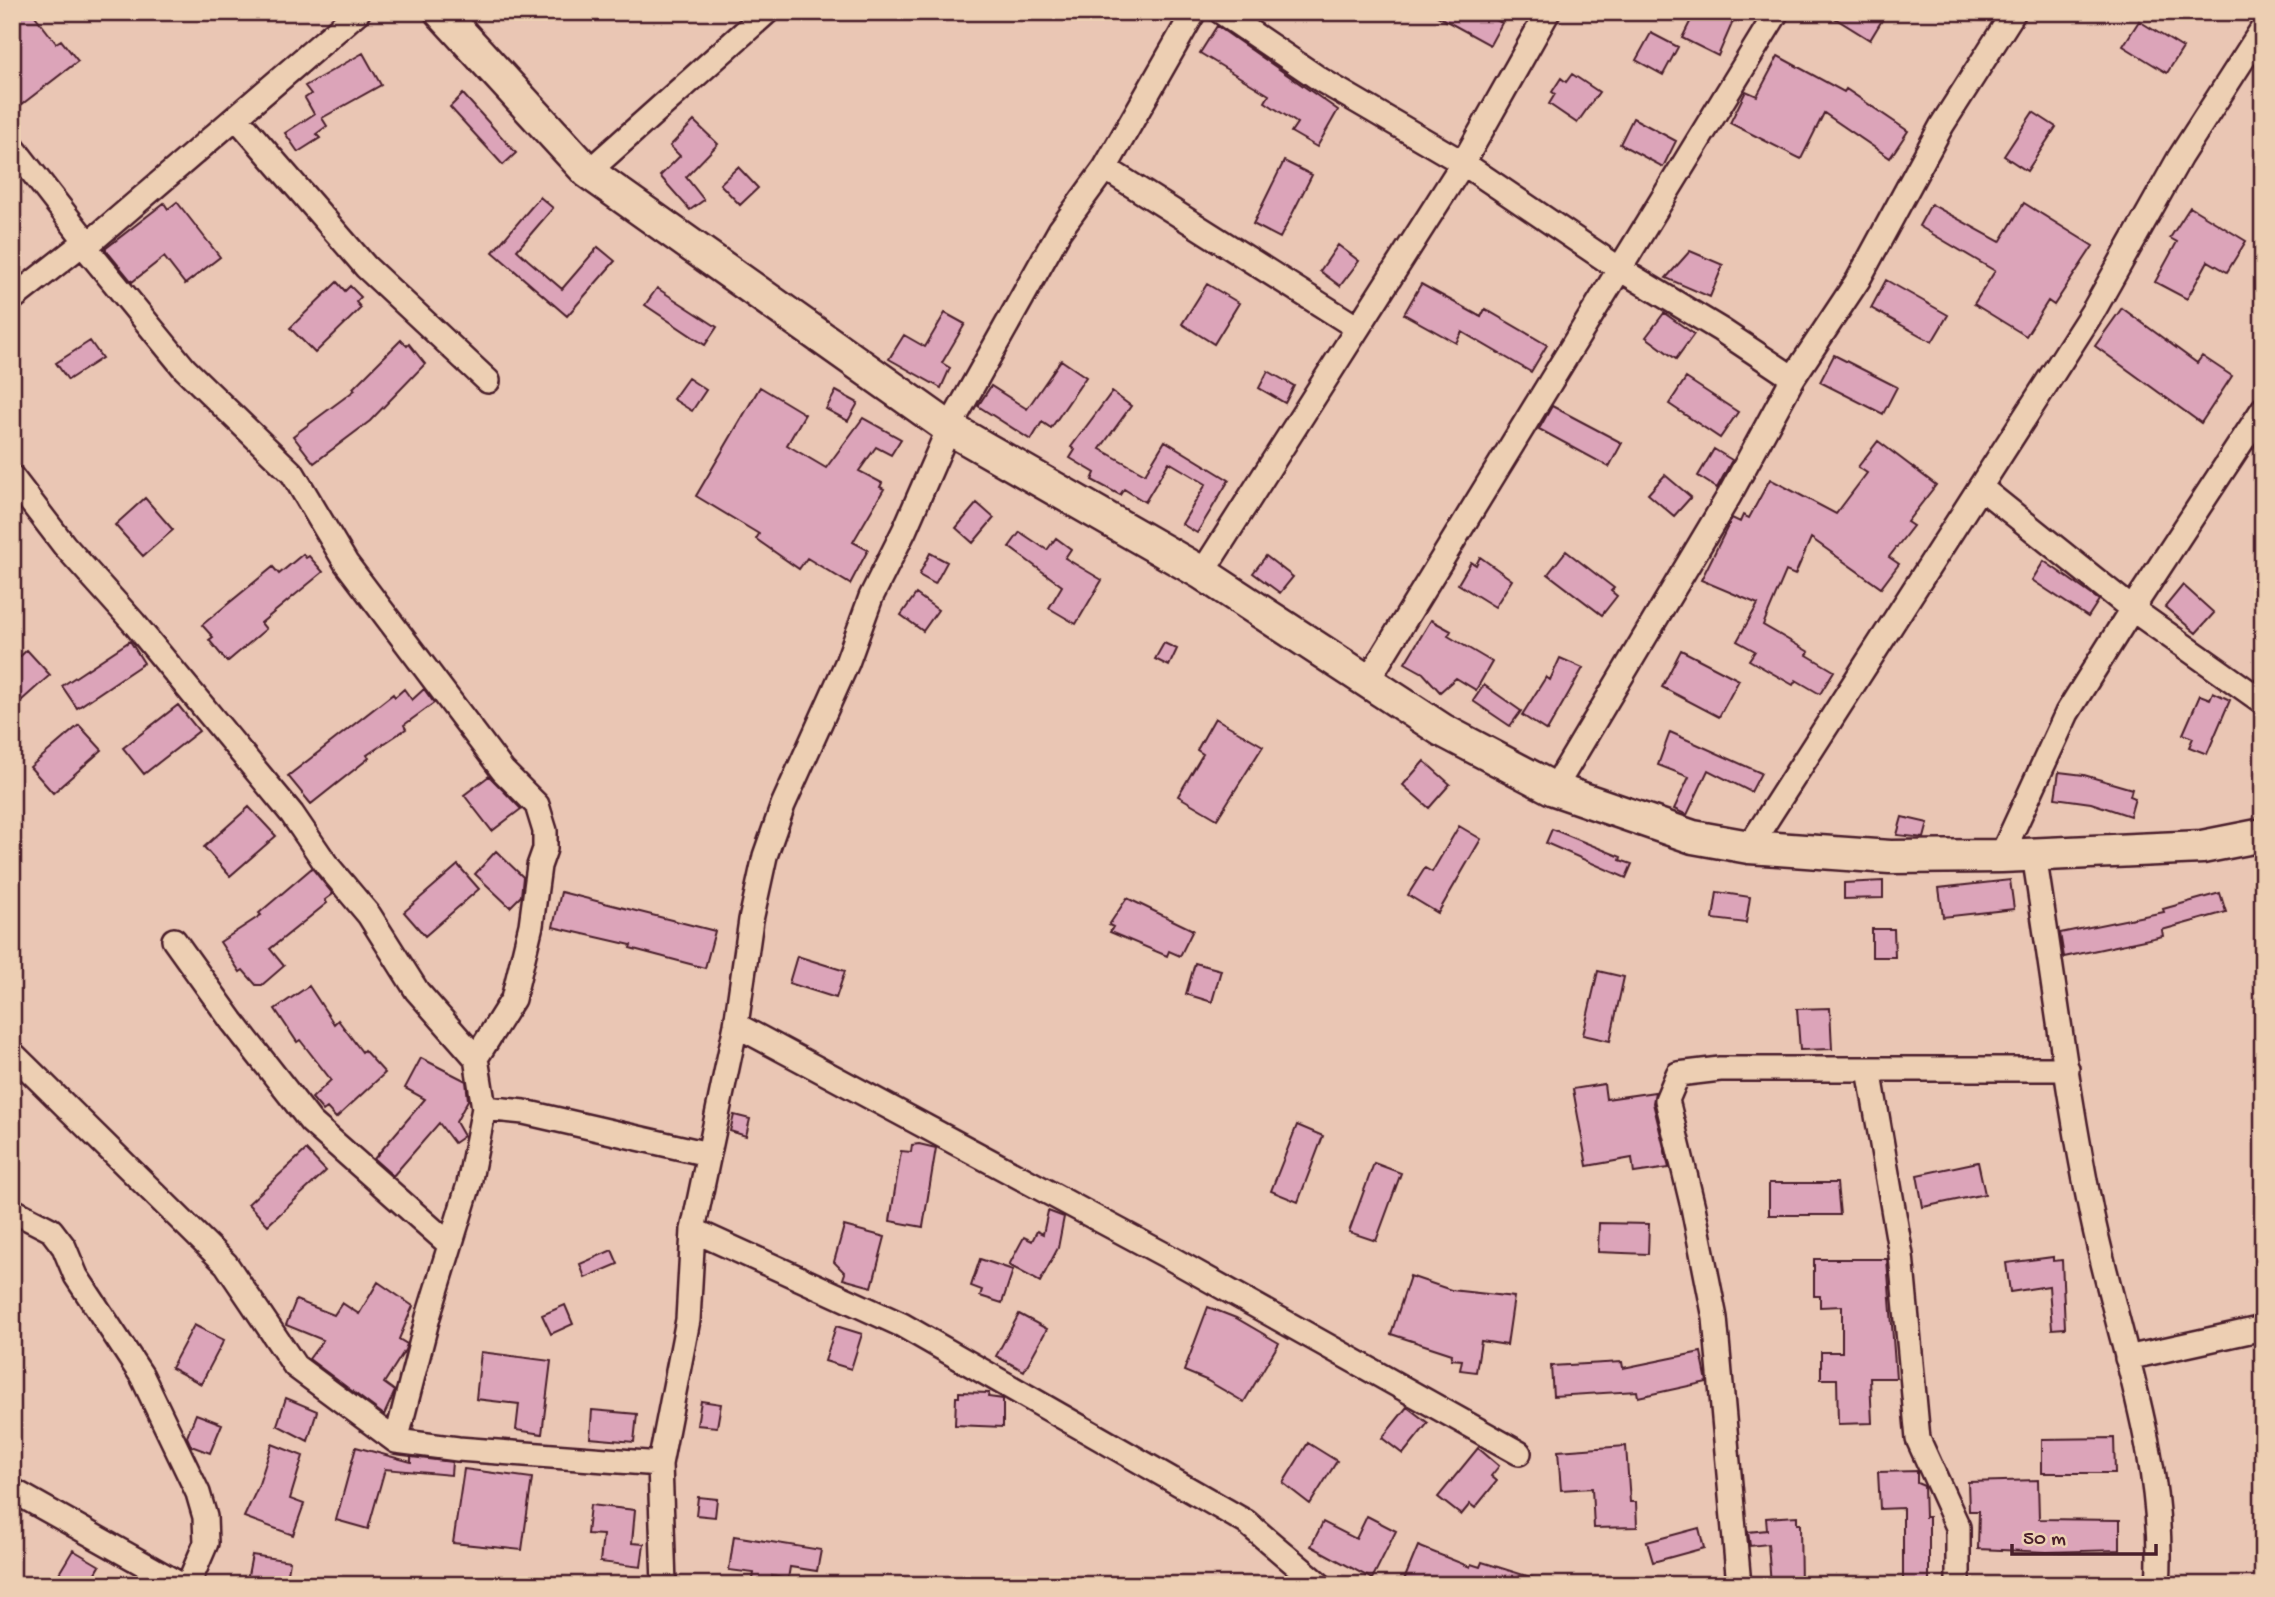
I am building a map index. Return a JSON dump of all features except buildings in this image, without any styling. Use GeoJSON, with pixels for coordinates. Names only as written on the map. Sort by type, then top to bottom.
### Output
{"type":"FeatureCollection","features":[{"type":"Feature","properties":{"kind":"street"},"geometry":{"type":"LineString","coordinates":[[12,299],[85,244],[358,12]]}},
{"type":"Feature","properties":{"kind":"street"},"geometry":{"type":"LineString","coordinates":[[441,12],[588,172],[948,428],[1202,573],[1442,730],[1554,789],[1693,837],[1749,847],[1890,857],[2034,855],[2202,847],[2263,835]]}},
{"type":"Feature","properties":{"kind":"street"},"geometry":{"type":"LineString","coordinates":[[588,172],[767,12]]}},
{"type":"Feature","properties":{"kind":"street"},"geometry":{"type":"LineString","coordinates":[[664,1585],[660,1464],[688,1320],[693,1230],[736,1025],[751,920],[765,856],[783,805],[847,663],[871,597],[905,529],[948,428],[1060,230],[1105,168],[1194,12]]}},
{"type":"Feature","properties":{"kind":"street"},"geometry":{"type":"LineString","coordinates":[[1221,12],[1321,80],[1463,163],[1618,268],[1721,330],[1793,378]]}},
{"type":"Feature","properties":{"kind":"street"},"geometry":{"type":"LineString","coordinates":[[1202,573],[1356,327],[1463,163],[1548,12]]}},
{"type":"Feature","properties":{"kind":"street"},"geometry":{"type":"LineString","coordinates":[[1368,680],[1777,12]]}},
{"type":"Feature","properties":{"kind":"street"},"geometry":{"type":"LineString","coordinates":[[1554,789],[1729,496],[1793,378],[1858,280],[1942,125],[2014,12]]}},
{"type":"Feature","properties":{"kind":"street"},"geometry":{"type":"LineString","coordinates":[[2255,12],[2263,17]]}},
{"type":"Feature","properties":{"kind":"street"},"geometry":{"type":"LineString","coordinates":[[1749,847],[2095,308],[2180,157],[2263,28]]}},
{"type":"Feature","properties":{"kind":"street"},"geometry":{"type":"LineString","coordinates":[[236,117],[366,267],[488,381]]}},
{"type":"Feature","properties":{"kind":"street"},"geometry":{"type":"LineString","coordinates":[[12,146],[85,244],[185,369],[293,474],[346,563],[503,771],[537,805],[545,831],[545,849],[539,866],[531,925],[513,999],[475,1058]]}},
{"type":"Feature","properties":{"kind":"street"},"geometry":{"type":"LineString","coordinates":[[1105,168],[1356,327]]}},
{"type":"Feature","properties":{"kind":"street"},"geometry":{"type":"LineString","coordinates":[[2001,856],[2067,713],[2263,410]]}},
{"type":"Feature","properties":{"kind":"street"},"geometry":{"type":"LineString","coordinates":[[12,477],[64,545],[134,623],[292,814],[326,864],[369,915],[417,991],[475,1058],[484,1108],[469,1184],[449,1244],[396,1441]]}},
{"type":"Feature","properties":{"kind":"street"},"geometry":{"type":"LineString","coordinates":[[1980,487],[2132,609],[2263,702]]}},
{"type":"Feature","properties":{"kind":"street"},"geometry":{"type":"LineString","coordinates":[[2034,855],[2091,1212],[2140,1411],[2161,1542],[2158,1585]]}},
{"type":"Feature","properties":{"kind":"street"},"geometry":{"type":"LineString","coordinates":[[174,940],[232,1021],[311,1122],[449,1244]]}},
{"type":"Feature","properties":{"kind":"street"},"geometry":{"type":"LineString","coordinates":[[736,1025],[1165,1255],[1519,1453]]}},
{"type":"Feature","properties":{"kind":"street"},"geometry":{"type":"LineString","coordinates":[[12,1053],[226,1264],[295,1366],[396,1441],[458,1449],[660,1464]]}},
{"type":"Feature","properties":{"kind":"street"},"geometry":{"type":"LineString","coordinates":[[1739,1585],[1715,1318],[1693,1207],[1667,1100],[1678,1074],[1720,1069],[2067,1069]]}},
{"type":"Feature","properties":{"kind":"street"},"geometry":{"type":"LineString","coordinates":[[1869,1069],[1901,1255],[1917,1439],[1958,1527],[1958,1585]]}},
{"type":"Feature","properties":{"kind":"street"},"geometry":{"type":"LineString","coordinates":[[484,1108],[524,1112],[708,1154]]}},
{"type":"Feature","properties":{"kind":"street"},"geometry":{"type":"LineString","coordinates":[[12,1210],[51,1230],[64,1247],[76,1276],[142,1376],[198,1493],[205,1517],[206,1543],[188,1585]]}},
{"type":"Feature","properties":{"kind":"street"},"geometry":{"type":"LineString","coordinates":[[693,1230],[914,1332],[1246,1522],[1320,1585]]}},
{"type":"Feature","properties":{"kind":"street"},"geometry":{"type":"LineString","coordinates":[[2127,1359],[2263,1328]]}},
{"type":"Feature","properties":{"kind":"street"},"geometry":{"type":"LineString","coordinates":[[12,1490],[181,1585]]}}]}
